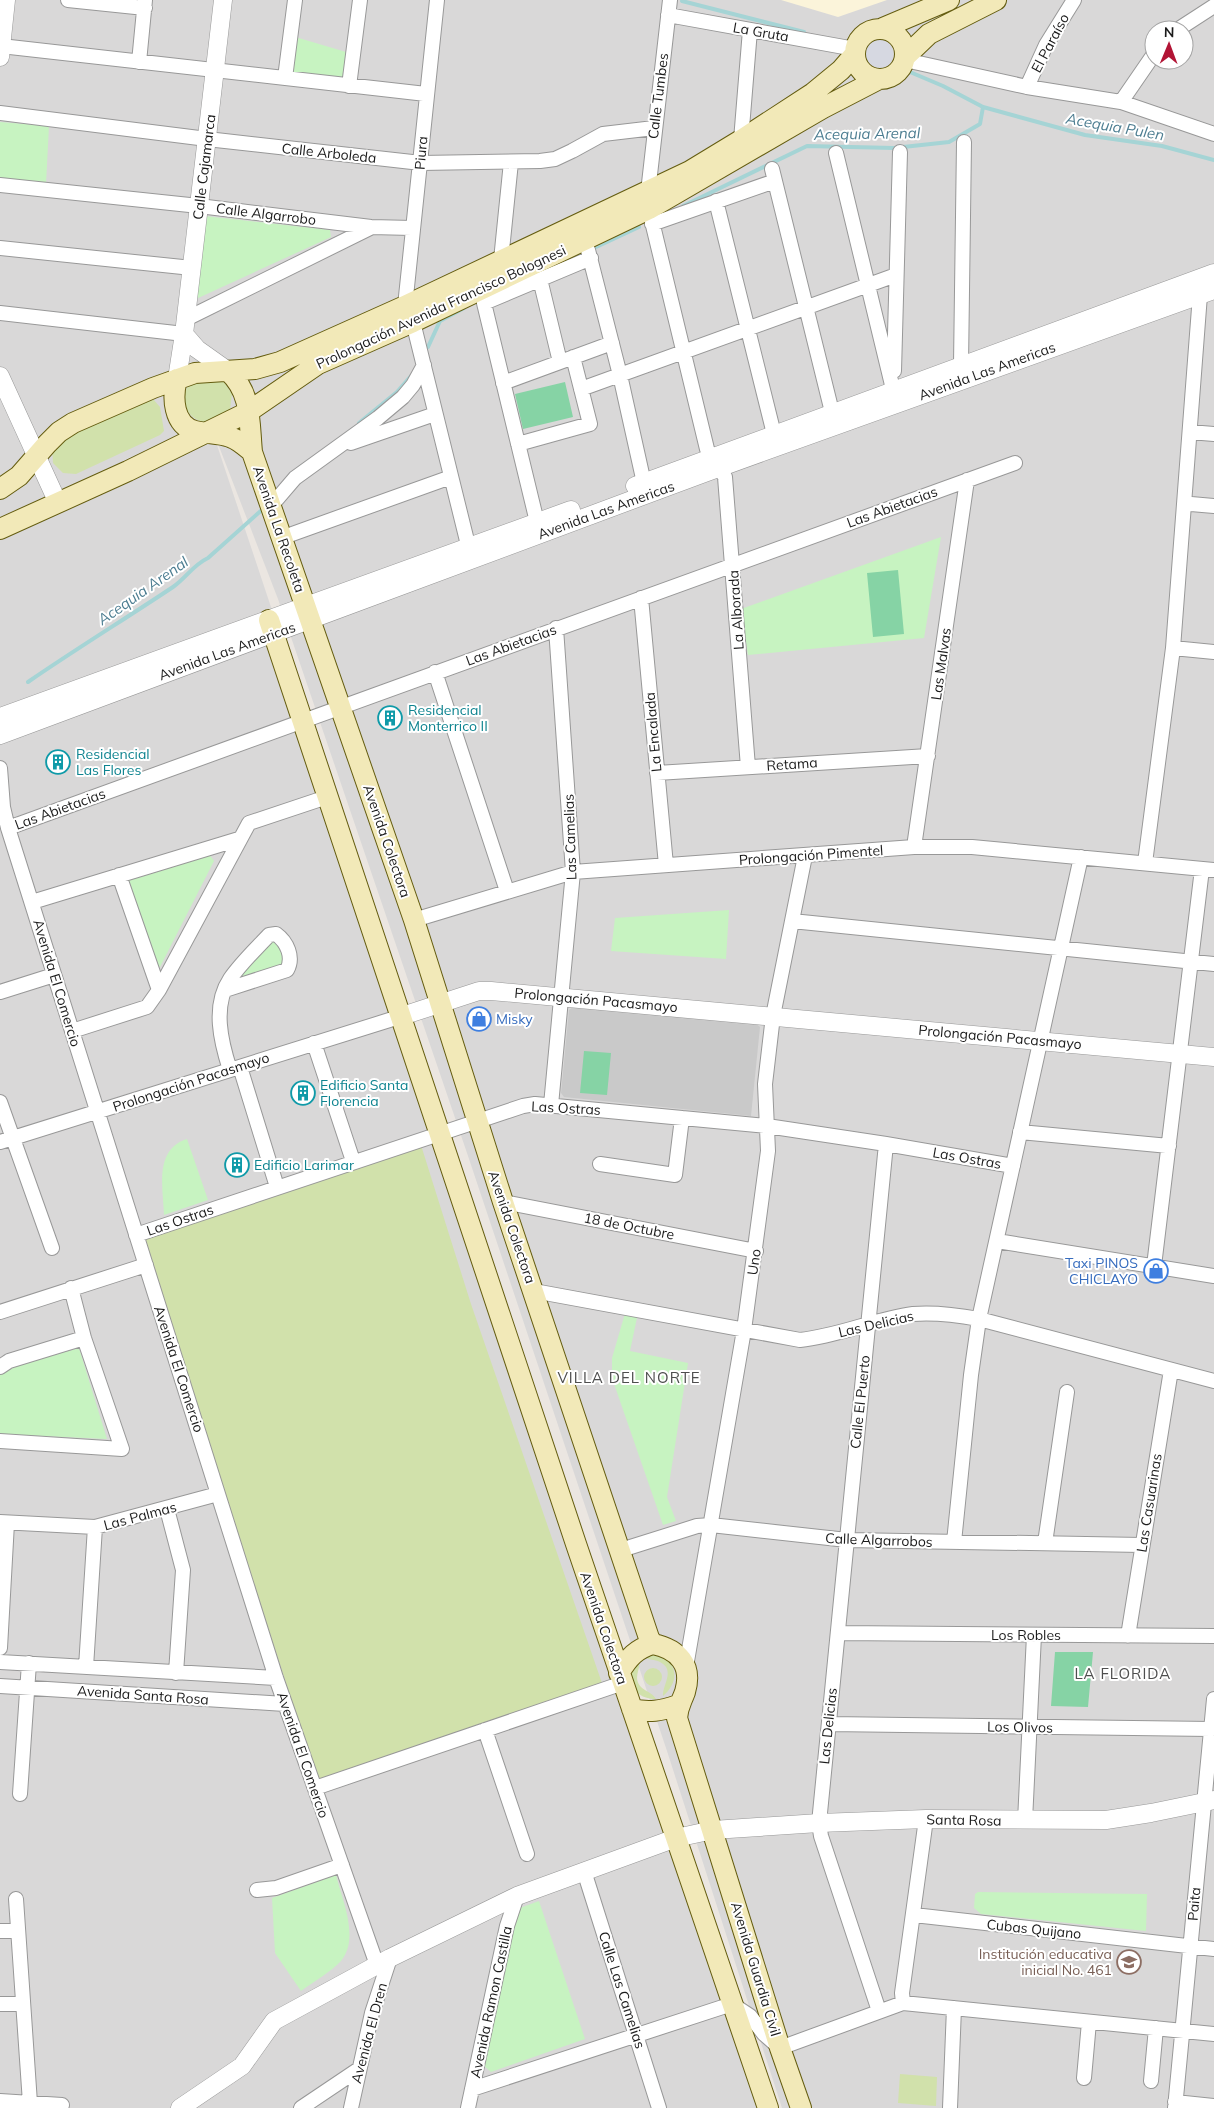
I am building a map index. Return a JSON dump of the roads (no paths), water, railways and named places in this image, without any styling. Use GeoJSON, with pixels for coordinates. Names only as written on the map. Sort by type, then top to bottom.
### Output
{"type":"FeatureCollection","features":[{"type":"Feature","properties":{"kind":"main road"},"geometry":{"type":"LineString","coordinates":[[949,0],[884,28],[868,31],[862,36],[854,52],[856,62],[865,74],[879,79],[895,74],[905,59],[929,34],[996,0]]}},
{"type":"Feature","properties":{"kind":"main road"},"geometry":{"type":"LineString","coordinates":[[884,28],[898,35],[905,49],[905,59]]}},
{"type":"Feature","properties":{"kind":"main road","name":"Prolongación Avenida Francisco Bolognesi"},"geometry":{"type":"LineString","coordinates":[[0,528],[58,503],[248,412],[318,364],[501,260],[650,208],[690,170],[741,140],[826,83],[854,52]]}},
{"type":"Feature","properties":{"kind":"main road","name":"Prolongación Avenida Francisco Bolognesi"},"geometry":{"type":"LineString","coordinates":[[0,489],[19,476],[59,432],[73,423],[177,379],[195,373],[255,369],[280,362],[587,249],[650,208],[823,108],[879,79]]}},
{"type":"Feature","properties":{"kind":"main road"},"geometry":{"type":"LineString","coordinates":[[228,371],[243,389],[247,400],[248,412]]}},
{"type":"Feature","properties":{"kind":"main road","name":"Calle Cajamarca"},"geometry":{"type":"LineString","coordinates":[[177,379],[173,397],[178,416],[193,431],[204,433]]}},
{"type":"Feature","properties":{"kind":"main road","name":"Avenida La Recoleta"},"geometry":{"type":"LineString","coordinates":[[248,412],[252,452],[308,613]]}},
{"type":"Feature","properties":{"kind":"main road","name":"Avenida La Recoleta"},"geometry":{"type":"LineString","coordinates":[[204,433],[229,436],[242,443],[252,452]]}},
{"type":"Feature","properties":{"kind":"main road","name":"Avenida Colectora"},"geometry":{"type":"LineString","coordinates":[[308,613],[414,920],[503,1202],[649,1638],[653,1644]]}},
{"type":"Feature","properties":{"kind":"main road","name":"Avenida Colectora"},"geometry":{"type":"LineString","coordinates":[[271,627],[399,1017],[676,1838]]}},
{"type":"Feature","properties":{"kind":"main road"},"geometry":{"type":"LineString","coordinates":[[621,1678],[629,1657],[640,1648],[653,1644],[667,1647],[678,1655],[686,1667],[688,1680],[678,1705],[677,1718],[713,1830]]}},
{"type":"Feature","properties":{"kind":"main road"},"geometry":{"type":"LineString","coordinates":[[632,1709],[647,1713],[663,1711],[678,1705]]}},
{"type":"Feature","properties":{"kind":"main road","name":"Avenida Guardia Civil"},"geometry":{"type":"LineString","coordinates":[[713,1830],[780,2048],[801,2108]]}},
{"type":"Feature","properties":{"kind":"main road"},"geometry":{"type":"LineString","coordinates":[[676,1838],[768,2108]]}},
{"type":"Feature","properties":{"kind":"street"},"geometry":{"type":"LineString","coordinates":[[6,0],[1,51],[139,62],[426,94]]}},
{"type":"Feature","properties":{"kind":"street"},"geometry":{"type":"LineString","coordinates":[[68,0],[145,4],[139,62]]}},
{"type":"Feature","properties":{"kind":"street","name":"Calle Cajamarca"},"geometry":{"type":"LineString","coordinates":[[177,379],[185,326],[223,0]]}},
{"type":"Feature","properties":{"kind":"street"},"geometry":{"type":"LineString","coordinates":[[285,78],[295,0]]}},
{"type":"Feature","properties":{"kind":"street"},"geometry":{"type":"LineString","coordinates":[[349,86],[360,0]]}},
{"type":"Feature","properties":{"kind":"street","name":"Piura"},"geometry":{"type":"LineString","coordinates":[[409,314],[412,228],[421,163],[426,94],[437,0]]}},
{"type":"Feature","properties":{"kind":"street","name":"Calle Tumbes"},"geometry":{"type":"LineString","coordinates":[[670,0],[654,128],[650,208],[684,352]]}},
{"type":"Feature","properties":{"kind":"street","name":"El Paraíso"},"geometry":{"type":"LineString","coordinates":[[1027,87],[1046,45],[1074,0]]}},
{"type":"Feature","properties":{"kind":"street"},"geometry":{"type":"LineString","coordinates":[[1192,20],[1214,6]]}},
{"type":"Feature","properties":{"kind":"street","name":"La Gruta"},"geometry":{"type":"LineString","coordinates":[[668,15],[854,52]]}},
{"type":"Feature","properties":{"kind":"street"},"geometry":{"type":"LineString","coordinates":[[741,140],[750,30]]}},
{"type":"Feature","properties":{"kind":"street"},"geometry":{"type":"LineString","coordinates":[[905,59],[1027,87],[1121,102],[1214,134]]}},
{"type":"Feature","properties":{"kind":"street"},"geometry":{"type":"LineString","coordinates":[[1121,102],[1144,69]]}},
{"type":"Feature","properties":{"kind":"street","name":"Calle Arboleda"},"geometry":{"type":"LineString","coordinates":[[0,112],[207,140],[421,163],[511,162],[554,159],[603,134],[654,128]]}},
{"type":"Feature","properties":{"kind":"street"},"geometry":{"type":"LineString","coordinates":[[963,372],[964,142]]}},
{"type":"Feature","properties":{"kind":"street"},"geometry":{"type":"LineString","coordinates":[[893,390],[900,152]]}},
{"type":"Feature","properties":{"kind":"street"},"geometry":{"type":"LineString","coordinates":[[836,153],[893,390]]}},
{"type":"Feature","properties":{"kind":"street"},"geometry":{"type":"LineString","coordinates":[[501,260],[511,162]]}},
{"type":"Feature","properties":{"kind":"street"},"geometry":{"type":"LineString","coordinates":[[650,208],[716,201],[773,175],[832,412]]}},
{"type":"Feature","properties":{"kind":"street","name":"Calle Algarrobo"},"geometry":{"type":"LineString","coordinates":[[0,185],[199,206],[370,227],[412,228]]}},
{"type":"Feature","properties":{"kind":"street"},"geometry":{"type":"LineString","coordinates":[[716,201],[774,434]]}},
{"type":"Feature","properties":{"kind":"street"},"geometry":{"type":"LineString","coordinates":[[0,313],[185,326],[370,227]]}},
{"type":"Feature","properties":{"kind":"street"},"geometry":{"type":"LineString","coordinates":[[0,248],[192,268]]}},
{"type":"Feature","properties":{"kind":"street"},"geometry":{"type":"LineString","coordinates":[[537,522],[484,303],[540,280],[587,249],[620,375],[644,483]]}},
{"type":"Feature","properties":{"kind":"street","name":"Avenida Las Americas"},"geometry":{"type":"LineString","coordinates":[[0,735],[271,627],[963,372],[1214,273]]}},
{"type":"Feature","properties":{"kind":"street"},"geometry":{"type":"LineString","coordinates":[[581,389],[896,275]]}},
{"type":"Feature","properties":{"kind":"street"},"geometry":{"type":"LineString","coordinates":[[540,280],[560,362]]}},
{"type":"Feature","properties":{"kind":"street"},"geometry":{"type":"LineString","coordinates":[[1145,863],[1173,648],[1190,432],[1207,292]]}},
{"type":"Feature","properties":{"kind":"street","name":"Avenida Las Americas"},"geometry":{"type":"LineString","coordinates":[[470,554],[537,522],[644,483],[716,462],[774,434],[893,390],[963,372],[1207,292]]}},
{"type":"Feature","properties":{"kind":"street"},"geometry":{"type":"LineString","coordinates":[[409,314],[424,365],[470,554]]}},
{"type":"Feature","properties":{"kind":"street"},"geometry":{"type":"LineString","coordinates":[[185,326],[197,348],[228,371]]}},
{"type":"Feature","properties":{"kind":"street"},"geometry":{"type":"LineString","coordinates":[[503,383],[612,343]]}},
{"type":"Feature","properties":{"kind":"street","name":"La Alborada"},"geometry":{"type":"LineString","coordinates":[[684,352],[707,449],[725,477],[748,767]]}},
{"type":"Feature","properties":{"kind":"street"},"geometry":{"type":"LineString","coordinates":[[518,444],[590,424],[574,357]]}},
{"type":"Feature","properties":{"kind":"street"},"geometry":{"type":"LineString","coordinates":[[271,506],[294,478],[403,397],[413,386],[424,365]]}},
{"type":"Feature","properties":{"kind":"street"},"geometry":{"type":"LineString","coordinates":[[0,376],[35,457],[58,503]]}},
{"type":"Feature","properties":{"kind":"street"},"geometry":{"type":"LineString","coordinates":[[336,448],[435,414]]}},
{"type":"Feature","properties":{"kind":"street"},"geometry":{"type":"LineString","coordinates":[[1190,432],[1214,434]]}},
{"type":"Feature","properties":{"kind":"street","name":"Las Abietacias"},"geometry":{"type":"LineString","coordinates":[[8,828],[340,706],[1015,463]]}},
{"type":"Feature","properties":{"kind":"street"},"geometry":{"type":"LineString","coordinates":[[281,538],[451,477]]}},
{"type":"Feature","properties":{"kind":"street","name":"Las Malvas"},"geometry":{"type":"LineString","coordinates":[[914,848],[968,480]]}},
{"type":"Feature","properties":{"kind":"street"},"geometry":{"type":"LineString","coordinates":[[1192,504],[1214,506]]}},
{"type":"Feature","properties":{"kind":"street","name":"La Encalada"},"geometry":{"type":"LineString","coordinates":[[640,598],[666,865]]}},
{"type":"Feature","properties":{"kind":"street","name":"Avenida Las Americas"},"geometry":{"type":"LineString","coordinates":[[0,717],[271,627]]}},
{"type":"Feature","properties":{"kind":"street","name":"Las Camelias"},"geometry":{"type":"LineString","coordinates":[[551,1105],[573,872],[556,628]]}},
{"type":"Feature","properties":{"kind":"street"},"geometry":{"type":"LineString","coordinates":[[1173,648],[1214,652]]}},
{"type":"Feature","properties":{"kind":"street"},"geometry":{"type":"LineString","coordinates":[[435,672],[507,891]]}},
{"type":"Feature","properties":{"kind":"street","name":"Retama"},"geometry":{"type":"LineString","coordinates":[[657,773],[928,756]]}},
{"type":"Feature","properties":{"kind":"street","name":"Avenida El Comercio"},"geometry":{"type":"LineString","coordinates":[[0,768],[3,807],[8,828],[276,1678],[342,1866],[384,1961]]}},
{"type":"Feature","properties":{"kind":"street"},"geometry":{"type":"LineString","coordinates":[[72,1031],[147,1007],[159,990],[249,823],[327,797]]}},
{"type":"Feature","properties":{"kind":"street"},"geometry":{"type":"LineString","coordinates":[[32,902],[239,839]]}},
{"type":"Feature","properties":{"kind":"street","name":"Prolongación Pimentel"},"geometry":{"type":"LineString","coordinates":[[414,920],[573,872],[914,848],[972,847],[1208,869]]}},
{"type":"Feature","properties":{"kind":"street","name":"Uno"},"geometry":{"type":"LineString","coordinates":[[686,1667],[756,1251],[768,1151],[765,1084],[773,1016],[805,856]]}},
{"type":"Feature","properties":{"kind":"street"},"geometry":{"type":"LineString","coordinates":[[954,1542],[979,1319],[1039,1040],[1081,857]]}},
{"type":"Feature","properties":{"kind":"street"},"geometry":{"type":"LineString","coordinates":[[1154,1266],[1191,962],[1208,869]]}},
{"type":"Feature","properties":{"kind":"street"},"geometry":{"type":"LineString","coordinates":[[119,875],[159,990]]}},
{"type":"Feature","properties":{"kind":"street"},"geometry":{"type":"LineString","coordinates":[[792,921],[1214,964]]}},
{"type":"Feature","properties":{"kind":"street"},"geometry":{"type":"LineString","coordinates":[[225,990],[286,970],[290,958],[285,941],[276,934],[269,935],[236,971],[225,990],[222,1001],[220,1037],[235,1068],[277,1187]]}},
{"type":"Feature","properties":{"kind":"street"},"geometry":{"type":"LineString","coordinates":[[0,992],[54,975]]}},
{"type":"Feature","properties":{"kind":"street","name":"Prolongación Pacasmayo"},"geometry":{"type":"LineString","coordinates":[[6,1140],[479,991],[561,996],[1214,1057]]}},
{"type":"Feature","properties":{"kind":"street"},"geometry":{"type":"LineString","coordinates":[[314,1043],[353,1161]]}},
{"type":"Feature","properties":{"kind":"street"},"geometry":{"type":"LineString","coordinates":[[0,1102],[6,1140],[52,1248]]}},
{"type":"Feature","properties":{"kind":"street","name":"Las Ostras"},"geometry":{"type":"LineString","coordinates":[[136,1235],[353,1161],[523,1106],[551,1105],[767,1126],[1013,1166]]}},
{"type":"Feature","properties":{"kind":"street"},"geometry":{"type":"LineString","coordinates":[[600,1164],[675,1176],[682,1118]]}},
{"type":"Feature","properties":{"kind":"street"},"geometry":{"type":"LineString","coordinates":[[1020,1132],[1169,1146]]}},
{"type":"Feature","properties":{"kind":"street","name":"Calle El Puerto"},"geometry":{"type":"LineString","coordinates":[[847,1540],[886,1144]]}},
{"type":"Feature","properties":{"kind":"street","name":"18 de Octubre"},"geometry":{"type":"LineString","coordinates":[[503,1202],[756,1251]]}},
{"type":"Feature","properties":{"kind":"street"},"geometry":{"type":"LineString","coordinates":[[997,1241],[1214,1276]]}},
{"type":"Feature","properties":{"kind":"street"},"geometry":{"type":"LineString","coordinates":[[0,1312],[71,1288],[146,1266]]}},
{"type":"Feature","properties":{"kind":"street"},"geometry":{"type":"LineString","coordinates":[[0,1441],[122,1449],[84,1338],[71,1288]]}},
{"type":"Feature","properties":{"kind":"street","name":"Las Delicias"},"geometry":{"type":"LineString","coordinates":[[534,1290],[800,1340],[817,1338],[912,1314],[952,1314],[979,1319],[1214,1381]]}},
{"type":"Feature","properties":{"kind":"street"},"geometry":{"type":"LineString","coordinates":[[0,1366],[9,1361],[84,1338]]}},
{"type":"Feature","properties":{"kind":"street","name":"Las Casuarinas"},"geometry":{"type":"LineString","coordinates":[[1128,1636],[1171,1370]]}},
{"type":"Feature","properties":{"kind":"street"},"geometry":{"type":"LineString","coordinates":[[1045,1543],[1067,1392]]}},
{"type":"Feature","properties":{"kind":"street","name":"Las Palmas"},"geometry":{"type":"LineString","coordinates":[[4,1522],[95,1527],[218,1494]]}},
{"type":"Feature","properties":{"kind":"street"},"geometry":{"type":"LineString","coordinates":[[167,1509],[183,1570],[176,1673]]}},
{"type":"Feature","properties":{"kind":"street"},"geometry":{"type":"LineString","coordinates":[[0,1648],[4,1522]]}},
{"type":"Feature","properties":{"kind":"street","name":"Calle Algarrobos"},"geometry":{"type":"LineString","coordinates":[[621,1550],[697,1526],[711,1525],[847,1540],[1142,1545]]}},
{"type":"Feature","properties":{"kind":"street"},"geometry":{"type":"LineString","coordinates":[[86,1667],[95,1527]]}},
{"type":"Feature","properties":{"kind":"street","name":"Las Delicias"},"geometry":{"type":"LineString","coordinates":[[847,1540],[819,1823],[821,1836],[879,2011]]}},
{"type":"Feature","properties":{"kind":"street","name":"Los Robles"},"geometry":{"type":"LineString","coordinates":[[838,1633],[1214,1636]]}},
{"type":"Feature","properties":{"kind":"street"},"geometry":{"type":"LineString","coordinates":[[1025,1821],[1034,1635]]}},
{"type":"Feature","properties":{"kind":"street","name":"Avenida Santa Rosa"},"geometry":{"type":"LineString","coordinates":[[0,1662],[276,1678]]}},
{"type":"Feature","properties":{"kind":"street"},"geometry":{"type":"LineString","coordinates":[[20,1794],[29,1663]]}},
{"type":"Feature","properties":{"kind":"street"},"geometry":{"type":"LineString","coordinates":[[314,1788],[485,1730],[621,1678]]}},
{"type":"Feature","properties":{"kind":"street","name":"Avenida Santa Rosa"},"geometry":{"type":"LineString","coordinates":[[0,1686],[285,1704]]}},
{"type":"Feature","properties":{"kind":"street","name":"Paita"},"geometry":{"type":"LineString","coordinates":[[1175,2105],[1190,1947],[1209,1801],[1211,1729],[1214,1699]]}},
{"type":"Feature","properties":{"kind":"street","name":"Los Olivos"},"geometry":{"type":"LineString","coordinates":[[829,1724],[1211,1729]]}},
{"type":"Feature","properties":{"kind":"street"},"geometry":{"type":"LineString","coordinates":[[485,1730],[526,1854]]}},
{"type":"Feature","properties":{"kind":"street","name":"Santa Rosa"},"geometry":{"type":"LineString","coordinates":[[180,2108],[242,2066],[274,2021],[384,1961],[517,1896],[676,1838],[713,1830],[819,1823],[926,1819],[1106,1820],[1209,1801]]}},
{"type":"Feature","properties":{"kind":"street"},"geometry":{"type":"LineString","coordinates":[[903,2003],[902,1993],[926,1819]]}},
{"type":"Feature","properties":{"kind":"street"},"geometry":{"type":"LineString","coordinates":[[257,1890],[276,1888],[342,1866]]}},
{"type":"Feature","properties":{"kind":"street","name":"Calle Las Camelias"},"geometry":{"type":"LineString","coordinates":[[584,1872],[659,2108]]}},
{"type":"Feature","properties":{"kind":"street","name":"Avenida Ramon Castilla"},"geometry":{"type":"LineString","coordinates":[[468,2108],[507,1926],[517,1896]]}},
{"type":"Feature","properties":{"kind":"street"},"geometry":{"type":"LineString","coordinates":[[16,1898],[30,2103]]}},
{"type":"Feature","properties":{"kind":"street","name":"Cubas Quijano"},"geometry":{"type":"LineString","coordinates":[[914,1915],[1214,1949]]}},
{"type":"Feature","properties":{"kind":"street"},"geometry":{"type":"LineString","coordinates":[[0,1931],[18,1932]]}},
{"type":"Feature","properties":{"kind":"street","name":"Avenida El Dren"},"geometry":{"type":"LineString","coordinates":[[351,2108],[384,1961]]}},
{"type":"Feature","properties":{"kind":"street"},"geometry":{"type":"LineString","coordinates":[[472,2089],[732,2004],[750,2016],[764,2034],[780,2048],[903,2003],[1214,2034]]}},
{"type":"Feature","properties":{"kind":"street"},"geometry":{"type":"LineString","coordinates":[[0,2004],[23,2004]]}},
{"type":"Feature","properties":{"kind":"street"},"geometry":{"type":"LineString","coordinates":[[950,2108],[954,2008]]}},
{"type":"Feature","properties":{"kind":"street"},"geometry":{"type":"LineString","coordinates":[[1084,2078],[1089,2022]]}},
{"type":"Feature","properties":{"kind":"street"},"geometry":{"type":"LineString","coordinates":[[1151,2081],[1156,2028]]}},
{"type":"Feature","properties":{"kind":"street"},"geometry":{"type":"LineString","coordinates":[[301,2108],[359,2069]]}},
{"type":"Feature","properties":{"kind":"street"},"geometry":{"type":"LineString","coordinates":[[0,2101],[62,2105]]}},
{"type":"Feature","properties":{"kind":"street"},"geometry":{"type":"LineString","coordinates":[[1175,2105],[1214,2106]]}},
{"type":"Feature","properties":{"kind":"waterway"},"geometry":{"type":"LineString","coordinates":[[682,1],[804,32]]}},
{"type":"Feature","properties":{"kind":"waterway","name":"Acequia Pulen"},"geometry":{"type":"LineString","coordinates":[[910,72],[943,86],[983,107],[1085,135],[1162,146],[1214,160]]}},
{"type":"Feature","properties":{"kind":"waterway","name":"Acequia Arenal"},"geometry":{"type":"LineString","coordinates":[[683,206],[807,146],[894,148],[949,142],[980,124],[983,107]]}},
{"type":"Feature","properties":{"kind":"waterway","name":"Acequia Arenal"},"geometry":{"type":"LineString","coordinates":[[594,248],[639,227]]}},
{"type":"Feature","properties":{"kind":"waterway","name":"Acequia Arenal"},"geometry":{"type":"LineString","coordinates":[[550,267],[580,255]]}},
{"type":"Feature","properties":{"kind":"waterway","name":"Acequia Arenal"},"geometry":{"type":"LineString","coordinates":[[428,347],[440,321],[464,308]]}},
{"type":"Feature","properties":{"kind":"waterway","name":"Acequia Arenal"},"geometry":{"type":"LineString","coordinates":[[359,423],[397,392],[411,376]]}},
{"type":"Feature","properties":{"kind":"waterway","name":"Acequia Arenal"},"geometry":{"type":"LineString","coordinates":[[28,682],[173,587],[264,508]]}},
{"type":"Feature","properties":{"kind":"place","name":"Residencial Monterrico II"},"geometry":{"type":"Point","coordinates":[390,718]}},
{"type":"Feature","properties":{"kind":"place","name":"Residencial Las Flores"},"geometry":{"type":"Point","coordinates":[58,762]}},
{"type":"Feature","properties":{"kind":"place","name":"Misky"},"geometry":{"type":"Point","coordinates":[479,1019]}},
{"type":"Feature","properties":{"kind":"place","name":"Edificio Santa Florencia"},"geometry":{"type":"Point","coordinates":[303,1093]}},
{"type":"Feature","properties":{"kind":"place","name":"Edificio Larimar"},"geometry":{"type":"Point","coordinates":[237,1165]}},
{"type":"Feature","properties":{"kind":"place","name":"Taxi PINOS CHICLAYO"},"geometry":{"type":"Point","coordinates":[1156,1271]}},
{"type":"Feature","properties":{"kind":"place","name":"Institución educativa inicial No. 461"},"geometry":{"type":"Point","coordinates":[1129,1962]}},
{"type":"Feature","properties":{"kind":"district","name":"VILLA DEL NORTE"},"geometry":{"type":"Point","coordinates":[629,1378]}},
{"type":"Feature","properties":{"kind":"district","name":"LA FLORIDA"},"geometry":{"type":"Point","coordinates":[1123,1674]}}]}
